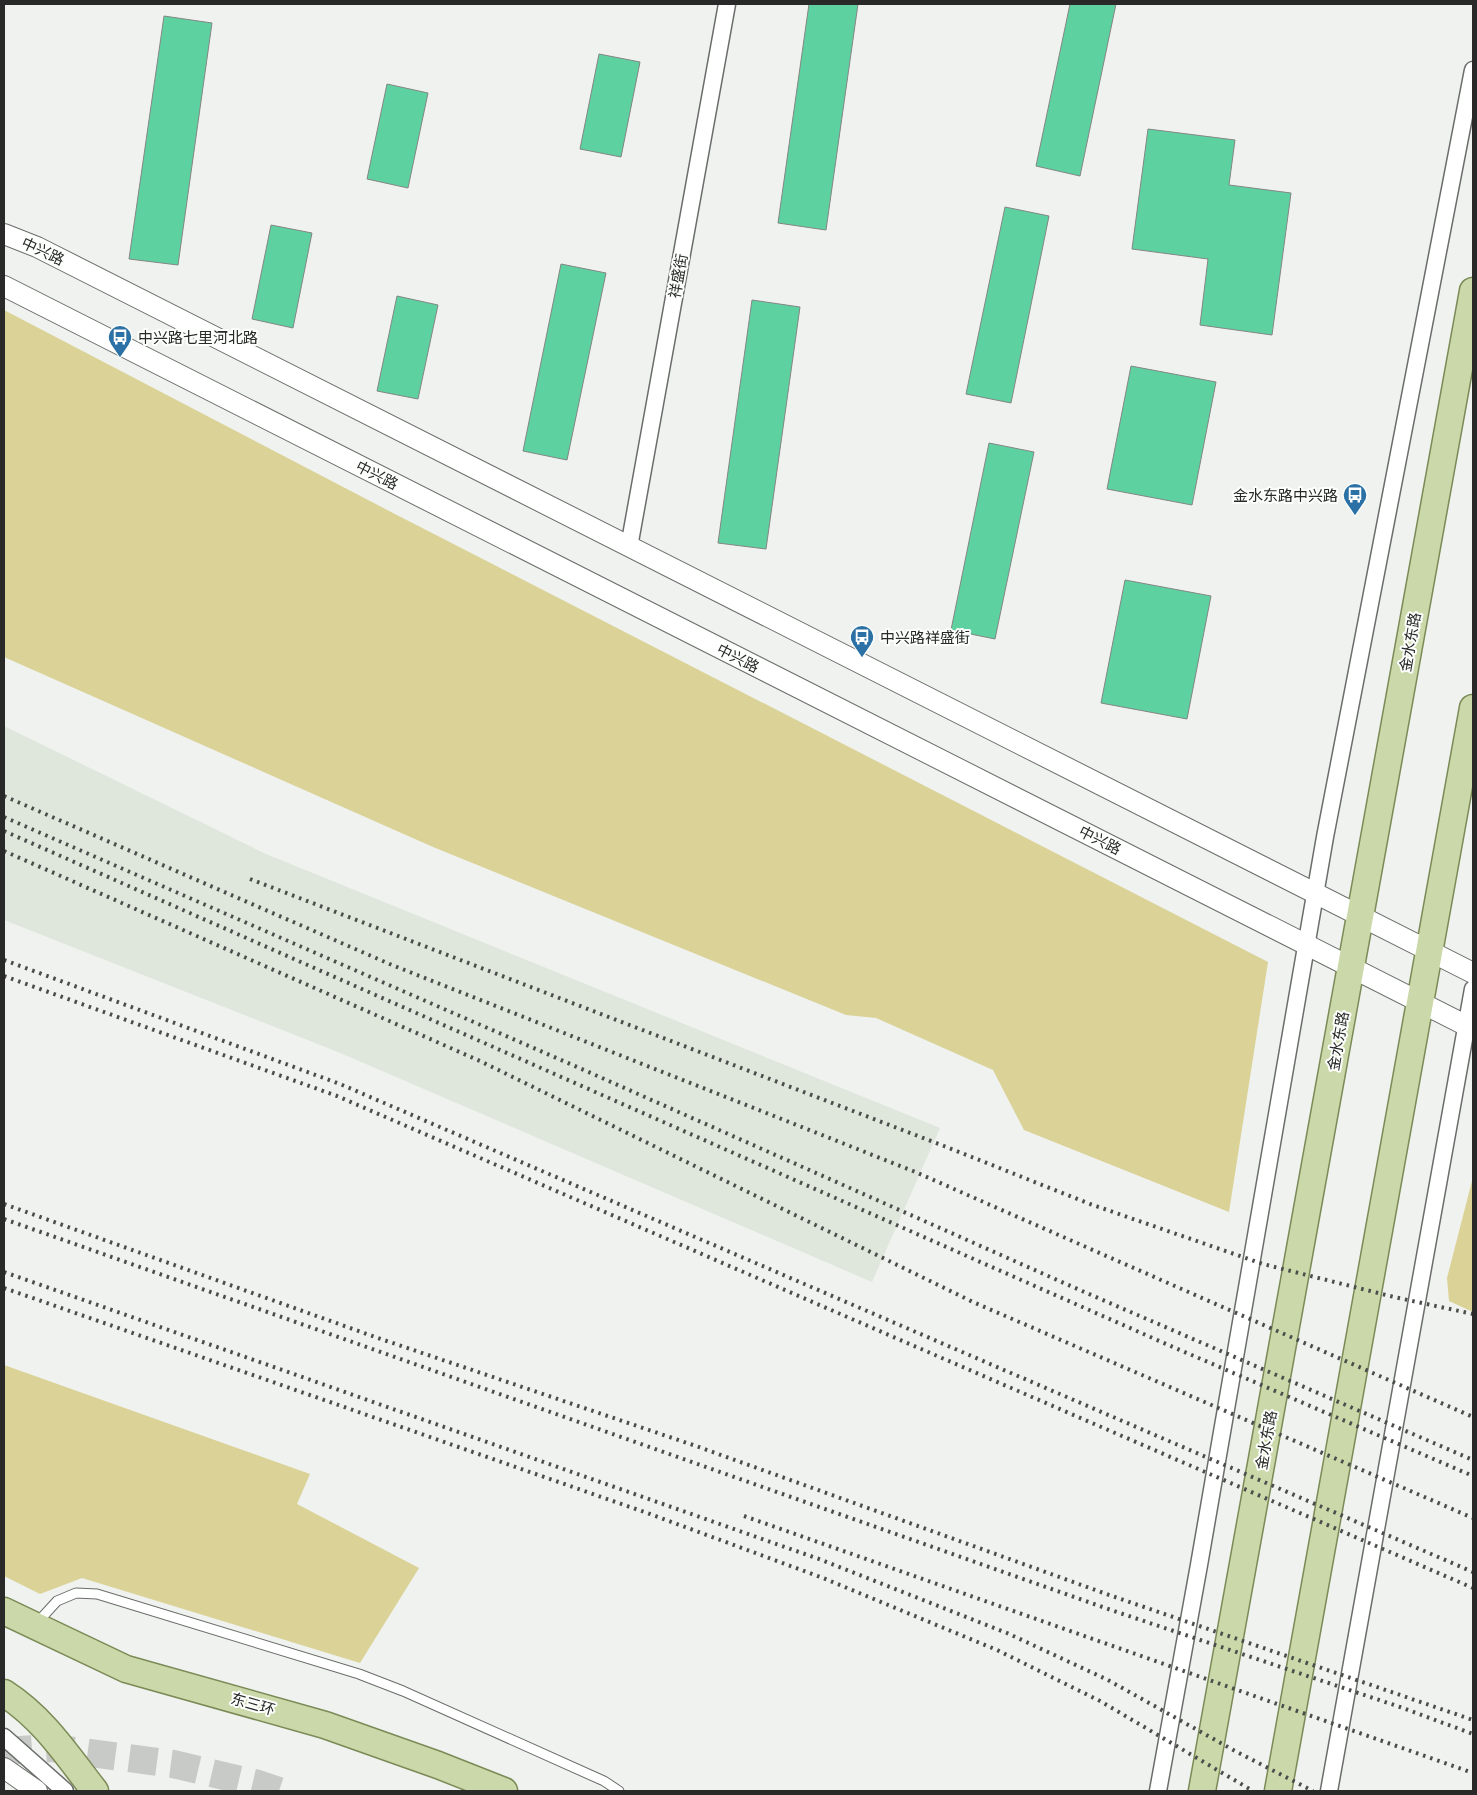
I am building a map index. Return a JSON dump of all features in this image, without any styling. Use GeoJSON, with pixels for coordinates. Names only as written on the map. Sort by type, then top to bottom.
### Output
{"type":"FeatureCollection","features":[{"type":"Feature","properties":{"kind":"main road","name":"金水东路"},"geometry":{"type":"LineString","coordinates":[[1202,1791],[1473,290]]}},
{"type":"Feature","properties":{"kind":"main road"},"geometry":{"type":"LineString","coordinates":[[1278,1791],[1473,708]]}},
{"type":"Feature","properties":{"kind":"main road","name":"东三环"},"geometry":{"type":"LineString","coordinates":[[4,1611],[126,1669],[325,1725],[438,1765],[504,1791]]}},
{"type":"Feature","properties":{"kind":"main road"},"geometry":{"type":"LineString","coordinates":[[4,1693],[19,1703],[46,1728],[95,1791]]}},
{"type":"Feature","properties":{"kind":"street","name":"祥盛街"},"geometry":{"type":"LineString","coordinates":[[629,547],[727,4]]}},
{"type":"Feature","properties":{"kind":"street"},"geometry":{"type":"LineString","coordinates":[[1158,1791],[1315,894],[1473,70]]}},
{"type":"Feature","properties":{"kind":"street","name":"中兴路"},"geometry":{"type":"LineString","coordinates":[[4,234],[37,247],[1473,974]]}},
{"type":"Feature","properties":{"kind":"street","name":"中兴路"},"geometry":{"type":"LineString","coordinates":[[4,286],[1470,1027]]}},
{"type":"Feature","properties":{"kind":"street"},"geometry":{"type":"LineString","coordinates":[[1329,1791],[1470,1027],[1473,989]]}},
{"type":"Feature","properties":{"kind":"street"},"geometry":{"type":"LineString","coordinates":[[4,1737],[65,1791]]}},
{"type":"Feature","properties":{"kind":"street"},"geometry":{"type":"LineString","coordinates":[[4,1768],[37,1791]]}},
{"type":"Feature","properties":{"kind":"lane"},"geometry":{"type":"LineString","coordinates":[[33,1626],[57,1601],[76,1593],[97,1594],[359,1674],[403,1690],[604,1781],[619,1791]]}},
{"type":"Feature","properties":{"kind":"shaded area"},"geometry":{"type":"Polygon","coordinates":[[[4,310],[393,513],[1268,962],[1229,1212],[1024,1130],[993,1070],[876,1018],[846,1015],[433,847],[4,657],[4,310]]]}},
{"type":"Feature","properties":{"kind":"shaded area"},"geometry":{"type":"Polygon","coordinates":[[[4,726],[266,854],[940,1128],[872,1282],[338,1052],[4,920],[4,726]]]}},
{"type":"Feature","properties":{"kind":"shaded area"},"geometry":{"type":"Polygon","coordinates":[[[1473,1177],[1473,1312],[1449,1301],[1447,1278],[1473,1177]]]}},
{"type":"Feature","properties":{"kind":"shaded area"},"geometry":{"type":"Polygon","coordinates":[[[4,1365],[310,1474],[297,1504],[419,1568],[360,1663],[82,1578],[40,1594],[4,1576],[4,1365]]]}},
{"type":"Feature","properties":{"kind":"building"},"geometry":{"type":"Polygon","coordinates":[[[809,4],[858,4],[826,230],[778,223],[809,4]]]}},
{"type":"Feature","properties":{"kind":"building"},"geometry":{"type":"Polygon","coordinates":[[[1070,4],[1116,4],[1080,176],[1036,166],[1070,4]]]}},
{"type":"Feature","properties":{"kind":"building"},"geometry":{"type":"Polygon","coordinates":[[[164,16],[212,23],[178,265],[129,259],[164,16]]]}},
{"type":"Feature","properties":{"kind":"building"},"geometry":{"type":"Polygon","coordinates":[[[599,54],[640,62],[621,157],[580,149],[599,54]]]}},
{"type":"Feature","properties":{"kind":"building"},"geometry":{"type":"Polygon","coordinates":[[[387,84],[428,93],[408,188],[367,179],[387,84]]]}},
{"type":"Feature","properties":{"kind":"building"},"geometry":{"type":"Polygon","coordinates":[[[1148,129],[1235,140],[1229,185],[1291,193],[1272,335],[1200,325],[1208,259],[1132,249],[1148,129]]]}},
{"type":"Feature","properties":{"kind":"building"},"geometry":{"type":"Polygon","coordinates":[[[1005,207],[1049,216],[1011,403],[966,394],[1005,207]]]}},
{"type":"Feature","properties":{"kind":"building"},"geometry":{"type":"Polygon","coordinates":[[[271,225],[312,233],[293,328],[252,319],[271,225]]]}},
{"type":"Feature","properties":{"kind":"building"},"geometry":{"type":"Polygon","coordinates":[[[561,264],[606,273],[567,460],[523,451],[561,264]]]}},
{"type":"Feature","properties":{"kind":"building"},"geometry":{"type":"Polygon","coordinates":[[[397,296],[438,305],[418,399],[377,391],[397,296]]]}},
{"type":"Feature","properties":{"kind":"building"},"geometry":{"type":"Polygon","coordinates":[[[752,300],[800,307],[766,549],[718,543],[752,300]]]}},
{"type":"Feature","properties":{"kind":"building"},"geometry":{"type":"Polygon","coordinates":[[[1131,366],[1216,382],[1192,505],[1107,489],[1131,366]]]}},
{"type":"Feature","properties":{"kind":"building"},"geometry":{"type":"Polygon","coordinates":[[[989,443],[1034,452],[995,639],[951,630],[989,443]]]}},
{"type":"Feature","properties":{"kind":"building"},"geometry":{"type":"Polygon","coordinates":[[[1125,580],[1211,596],[1187,719],[1101,703],[1125,580]]]}},
{"type":"Feature","properties":{"kind":"tunnel"},"geometry":{"type":"LineString","coordinates":[[4,1751],[52,1748],[173,1764],[258,1784],[279,1791]]}},
{"type":"Feature","properties":{"kind":"railway"},"geometry":{"type":"LineString","coordinates":[[4,796],[392,965],[913,1171],[1473,1417]]}},
{"type":"Feature","properties":{"kind":"railway"},"geometry":{"type":"LineString","coordinates":[[4,817],[593,1074],[1082,1291],[1473,1460]]}},
{"type":"Feature","properties":{"kind":"railway"},"geometry":{"type":"LineString","coordinates":[[4,831],[1173,1347],[1473,1476]]}},
{"type":"Feature","properties":{"kind":"railway"},"geometry":{"type":"LineString","coordinates":[[4,851],[480,1061],[973,1302],[1473,1518]]}},
{"type":"Feature","properties":{"kind":"railway"},"geometry":{"type":"LineString","coordinates":[[250,879],[1090,1204],[1263,1264],[1394,1297],[1473,1314]]}},
{"type":"Feature","properties":{"kind":"railway"},"geometry":{"type":"LineString","coordinates":[[4,960],[340,1084],[1473,1572]]}},
{"type":"Feature","properties":{"kind":"railway"},"geometry":{"type":"LineString","coordinates":[[4,976],[337,1096],[1473,1588]]}},
{"type":"Feature","properties":{"kind":"railway"},"geometry":{"type":"LineString","coordinates":[[4,1204],[378,1338],[696,1446],[1112,1596],[1473,1720]]}},
{"type":"Feature","properties":{"kind":"railway"},"geometry":{"type":"LineString","coordinates":[[4,1219],[1111,1610],[1400,1707],[1473,1734]]}},
{"type":"Feature","properties":{"kind":"railway"},"geometry":{"type":"LineString","coordinates":[[4,1272],[819,1559],[1007,1633],[1108,1680],[1235,1751],[1313,1791]]}},
{"type":"Feature","properties":{"kind":"railway"},"geometry":{"type":"LineString","coordinates":[[4,1288],[650,1514],[823,1578],[997,1650],[1100,1701],[1253,1791]]}},
{"type":"Feature","properties":{"kind":"railway"},"geometry":{"type":"LineString","coordinates":[[744,1516],[1473,1773]]}},
{"type":"Feature","properties":{"kind":"place","name":"中兴路七里河北路"},"geometry":{"type":"Point","coordinates":[120,358]}},
{"type":"Feature","properties":{"kind":"place","name":"金水东路中兴路"},"geometry":{"type":"Point","coordinates":[1355,516]}},
{"type":"Feature","properties":{"kind":"place","name":"中兴路祥盛街"},"geometry":{"type":"Point","coordinates":[862,658]}}]}
